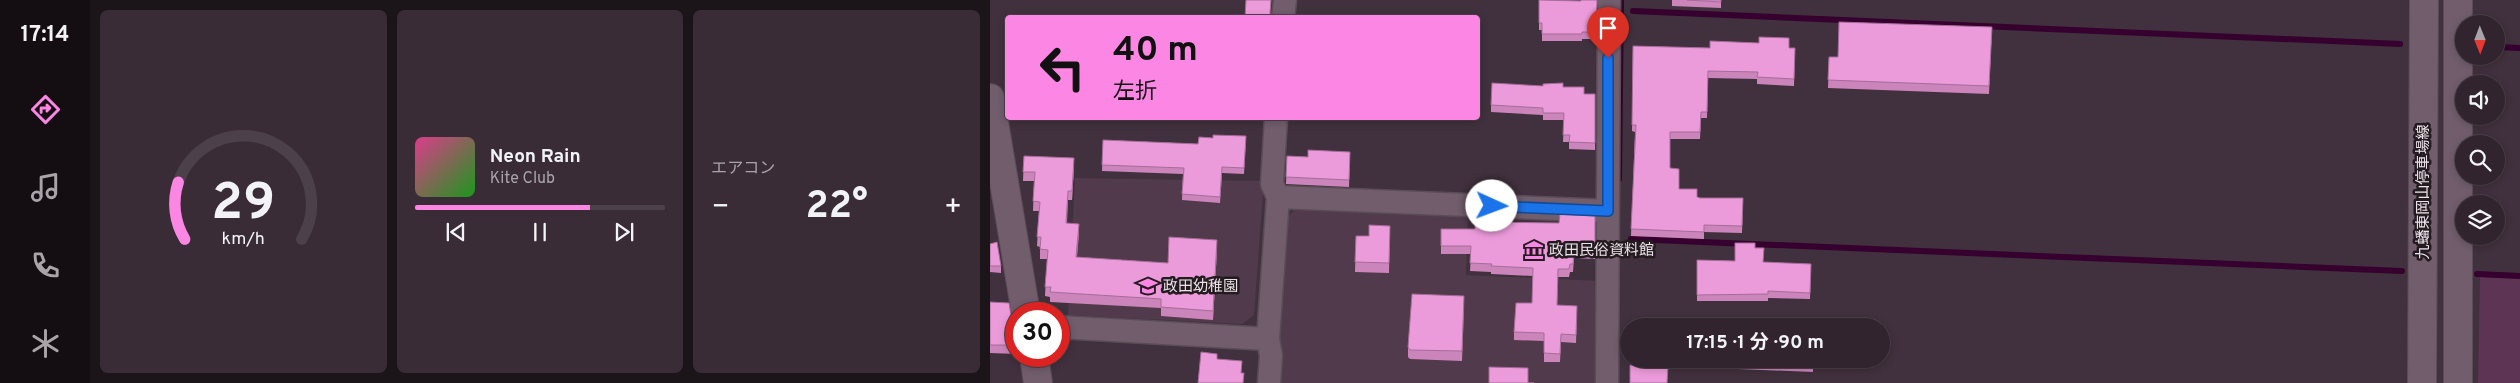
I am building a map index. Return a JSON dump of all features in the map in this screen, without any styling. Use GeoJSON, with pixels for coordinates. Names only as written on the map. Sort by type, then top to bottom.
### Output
{"type":"FeatureCollection","features":[{"type":"Feature","properties":{"kind":"main road","name":"九蟠東岡山停車場線"},"geometry":{"type":"LineString","coordinates":[[2422,383],[2424,0]]}},
{"type":"Feature","properties":{"kind":"main road"},"geometry":{"type":"LineString","coordinates":[[2458,0],[2458,383]]}},
{"type":"Feature","properties":{"kind":"main road"},"geometry":{"type":"LineString","coordinates":[[990,98],[1024,302]]}},
{"type":"Feature","properties":{"kind":"main road"},"geometry":{"type":"LineString","coordinates":[[1036,367],[1038,383]]}},
{"type":"Feature","properties":{"kind":"street"},"geometry":{"type":"LineString","coordinates":[[1283,15],[1284,0]]}},
{"type":"Feature","properties":{"kind":"street"},"geometry":{"type":"LineString","coordinates":[[1607,383],[1609,0]]}},
{"type":"Feature","properties":{"kind":"street"},"geometry":{"type":"LineString","coordinates":[[1269,383],[1271,356],[1268,339],[1278,197],[1272,184],[1276,120]]}},
{"type":"Feature","properties":{"kind":"street"},"geometry":{"type":"LineString","coordinates":[[1278,197],[1608,211]]}},
{"type":"Feature","properties":{"kind":"street"},"geometry":{"type":"LineString","coordinates":[[1070,328],[1268,339]]}},
{"type":"Feature","properties":{"kind":"shaded area"},"geometry":{"type":"Polygon","coordinates":[[[1075,178],[1264,181],[1254,315],[1242,324],[1070,315],[1069,302],[1075,178]]]}},
{"type":"Feature","properties":{"kind":"shaded area"},"geometry":{"type":"Polygon","coordinates":[[[1298,207],[1468,215],[1466,275],[1601,281],[1600,383],[1276,383],[1286,218],[1298,207]]]}},
{"type":"Feature","properties":{"kind":"shaded area"},"geometry":{"type":"Polygon","coordinates":[[[2480,277],[2520,278],[2520,383],[2478,383],[2480,277]]]}},
{"type":"Feature","properties":{"kind":"building"},"geometry":{"type":"Polygon","coordinates":[[[1246,0],[1271,0],[1270,15],[1245,15],[1246,0]]]}},
{"type":"Feature","properties":{"kind":"building"},"geometry":{"type":"Polygon","coordinates":[[[1539,0],[1597,0],[1596,32],[1542,34],[1542,23],[1539,23],[1539,0]]]}},
{"type":"Feature","properties":{"kind":"building"},"geometry":{"type":"Polygon","coordinates":[[[1687,0],[1721,0],[1721,2],[1687,0]]]}},
{"type":"Feature","properties":{"kind":"building"},"geometry":{"type":"Polygon","coordinates":[[[1839,22],[1992,27],[1989,86],[1828,80],[1829,57],[1838,57],[1839,22]]]}},
{"type":"Feature","properties":{"kind":"building"},"geometry":{"type":"Polygon","coordinates":[[[1759,37],[1789,38],[1789,48],[1795,48],[1794,79],[1757,77],[1758,72],[1708,71],[1707,112],[1701,112],[1700,132],[1670,132],[1670,168],[1679,169],[1679,189],[1697,189],[1697,197],[1700,198],[1743,198],[1742,226],[1704,225],[1704,232],[1631,229],[1636,125],[1632,125],[1633,46],[1710,48],[1710,41],[1759,43],[1759,37]]]}},
{"type":"Feature","properties":{"kind":"building"},"geometry":{"type":"Polygon","coordinates":[[[1492,83],[1543,86],[1543,84],[1563,83],[1563,87],[1584,87],[1584,94],[1595,94],[1595,143],[1569,142],[1570,135],[1563,135],[1564,113],[1543,113],[1543,108],[1491,105],[1492,83]]]}},
{"type":"Feature","properties":{"kind":"building"},"geometry":{"type":"Polygon","coordinates":[[[1213,135],[1246,136],[1244,168],[1222,167],[1220,197],[1182,194],[1184,168],[1102,165],[1103,140],[1198,144],[1199,137],[1213,138],[1213,135]]]}},
{"type":"Feature","properties":{"kind":"building"},"geometry":{"type":"Polygon","coordinates":[[[1308,150],[1350,152],[1349,180],[1286,177],[1287,156],[1308,157],[1308,150]]]}},
{"type":"Feature","properties":{"kind":"building"},"geometry":{"type":"Polygon","coordinates":[[[1024,156],[1074,158],[1072,191],[1068,191],[1066,223],[1079,224],[1076,257],[1168,263],[1169,237],[1217,240],[1213,311],[1161,307],[1161,299],[1050,292],[1051,287],[1045,287],[1048,250],[1040,249],[1041,237],[1037,237],[1040,202],[1033,201],[1035,172],[1023,172],[1024,156]]]}},
{"type":"Feature","properties":{"kind":"building"},"geometry":{"type":"Polygon","coordinates":[[[1560,214],[1595,216],[1595,251],[1574,250],[1573,264],[1570,264],[1569,269],[1558,269],[1557,305],[1577,306],[1576,335],[1561,334],[1560,354],[1544,353],[1544,333],[1514,332],[1516,303],[1532,303],[1533,268],[1470,263],[1471,246],[1441,246],[1441,229],[1475,229],[1475,222],[1559,223],[1560,214]]]}},
{"type":"Feature","properties":{"kind":"building"},"geometry":{"type":"Polygon","coordinates":[[[1369,225],[1390,226],[1389,263],[1355,262],[1356,236],[1369,236],[1369,225]]]}},
{"type":"Feature","properties":{"kind":"building"},"geometry":{"type":"Polygon","coordinates":[[[997,242],[1001,266],[990,266],[990,244],[997,242]]]}},
{"type":"Feature","properties":{"kind":"building"},"geometry":{"type":"Polygon","coordinates":[[[1735,243],[1755,243],[1755,248],[1764,248],[1763,262],[1811,264],[1810,293],[1768,291],[1768,294],[1697,295],[1697,260],[1735,261],[1735,243]]]}},
{"type":"Feature","properties":{"kind":"building"},"geometry":{"type":"Polygon","coordinates":[[[1412,294],[1464,296],[1462,351],[1410,350],[1408,347],[1412,294]]]}},
{"type":"Feature","properties":{"kind":"building"},"geometry":{"type":"Polygon","coordinates":[[[990,302],[1005,303],[1005,345],[990,345],[990,302]]]}},
{"type":"Feature","properties":{"kind":"building"},"geometry":{"type":"Polygon","coordinates":[[[1201,352],[1217,354],[1217,359],[1242,361],[1241,373],[1244,373],[1243,383],[1198,383],[1201,352]]]}},
{"type":"Feature","properties":{"kind":"building"},"geometry":{"type":"Polygon","coordinates":[[[1489,367],[1528,368],[1528,383],[1489,383],[1489,367]]]}},
{"type":"Feature","properties":{"kind":"building"},"geometry":{"type":"Polygon","coordinates":[[[1630,368],[1668,368],[1667,383],[1630,383],[1630,368]]]}},
{"type":"Feature","properties":{"kind":"waterway"},"geometry":{"type":"LineString","coordinates":[[1619,179],[1621,0]]}},
{"type":"Feature","properties":{"kind":"waterway"},"geometry":{"type":"LineString","coordinates":[[1633,11],[2400,44]]}},
{"type":"Feature","properties":{"kind":"waterway"},"geometry":{"type":"LineString","coordinates":[[2505,47],[2520,48]]}},
{"type":"Feature","properties":{"kind":"waterway"},"geometry":{"type":"LineString","coordinates":[[1631,239],[2402,271]]}},
{"type":"Feature","properties":{"kind":"waterway"},"geometry":{"type":"LineString","coordinates":[[2477,274],[2520,276]]}},
{"type":"Feature","properties":{"kind":"place","name":"政田民俗資料館"},"geometry":{"type":"Point","coordinates":[1534,250]}},
{"type":"Feature","properties":{"kind":"place","name":"政田幼稚園"},"geometry":{"type":"Point","coordinates":[1148,286]}},
{"type":"Feature","properties":{"kind":"route"},"geometry":{"type":"LineString","coordinates":[[1492,206],[1608,211],[1608,58]]}}]}
